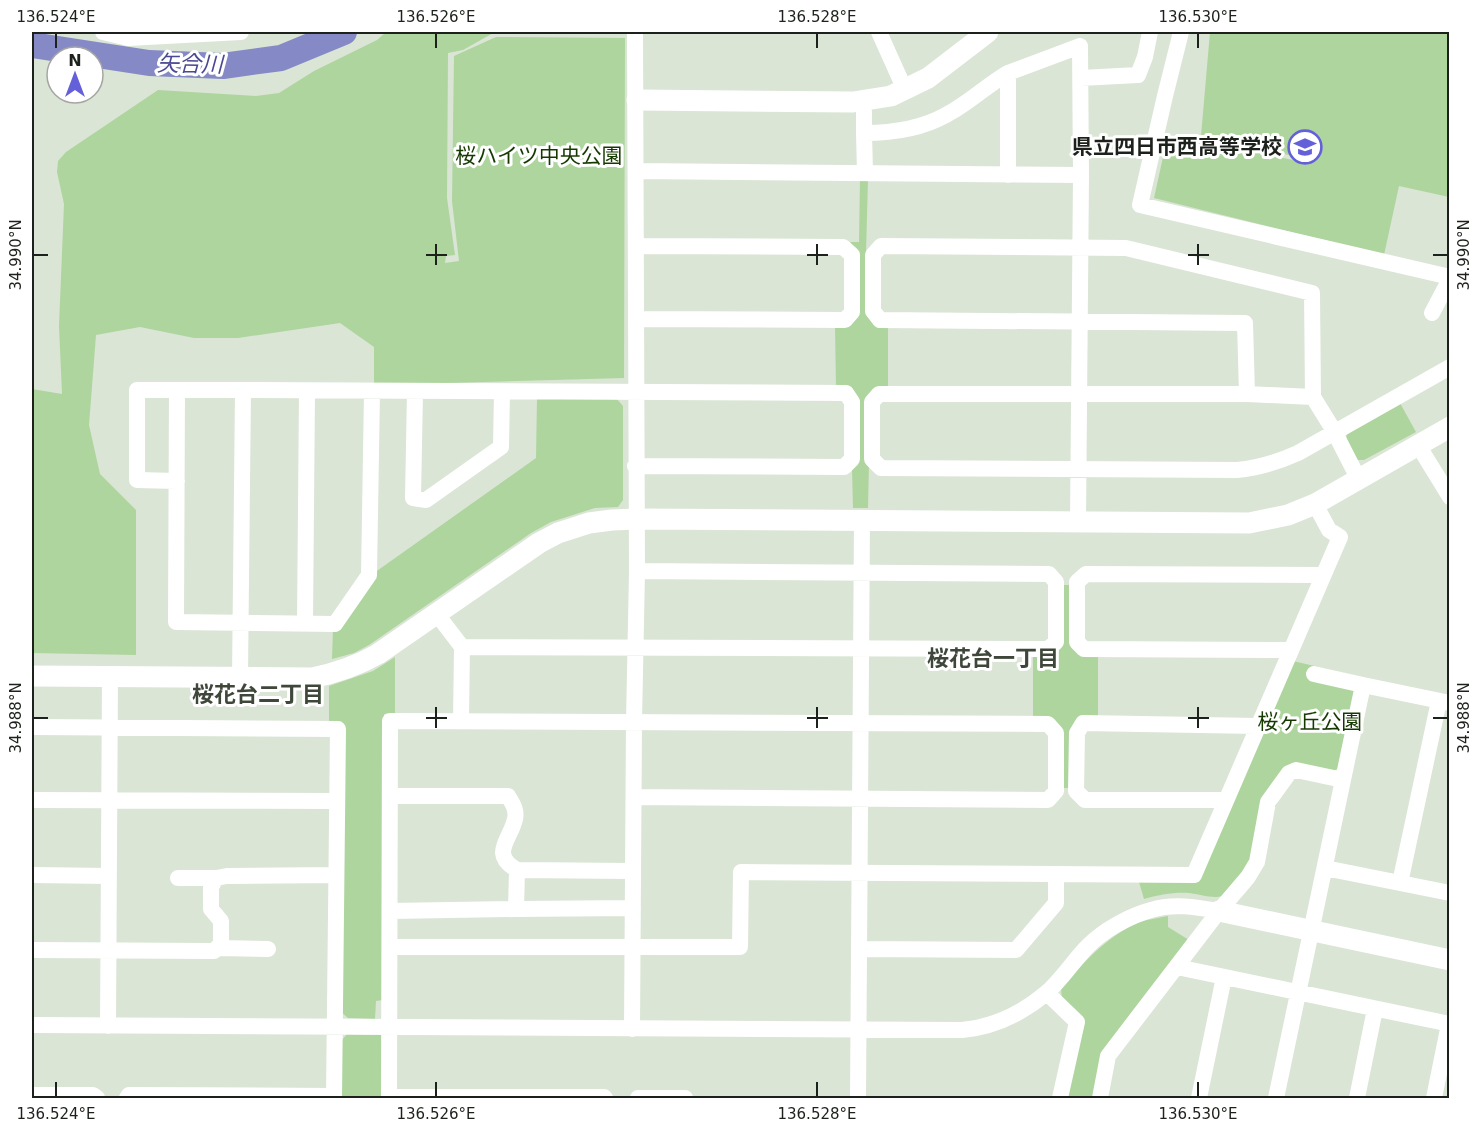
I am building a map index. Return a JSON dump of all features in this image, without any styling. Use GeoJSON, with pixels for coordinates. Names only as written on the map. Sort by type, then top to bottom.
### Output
{"type":"FeatureCollection","features":[{"type":"Feature","properties":{"kind":"street"},"geometry":{"type":"LineString","coordinates":[[103,32],[128,38],[241,32]]}},
{"type":"Feature","properties":{"kind":"street"},"geometry":{"type":"LineString","coordinates":[[632,1029],[637,571],[635,32]]}},
{"type":"Feature","properties":{"kind":"street"},"geometry":{"type":"LineString","coordinates":[[879,32],[905,90]]}},
{"type":"Feature","properties":{"kind":"street"},"geometry":{"type":"LineString","coordinates":[[637,100],[864,101],[891,96],[928,78],[988,32]]}},
{"type":"Feature","properties":{"kind":"street"},"geometry":{"type":"LineString","coordinates":[[1081,78],[1138,75],[1145,57],[1150,32]]}},
{"type":"Feature","properties":{"kind":"street"},"geometry":{"type":"LineString","coordinates":[[1182,32],[1164,96],[1140,205],[1449,278],[1432,313]]}},
{"type":"Feature","properties":{"kind":"street"},"geometry":{"type":"LineString","coordinates":[[864,134],[890,133],[947,115],[1008,73],[1080,46],[1078,521]]}},
{"type":"Feature","properties":{"kind":"street"},"geometry":{"type":"LineString","coordinates":[[1008,73],[1008,175]]}},
{"type":"Feature","properties":{"kind":"street"},"geometry":{"type":"LineString","coordinates":[[864,112],[865,173]]}},
{"type":"Feature","properties":{"kind":"street"},"geometry":{"type":"LineString","coordinates":[[637,171],[1081,175]]}},
{"type":"Feature","properties":{"kind":"street"},"geometry":{"type":"LineString","coordinates":[[636,246],[843,247],[852,255],[852,312],[845,320],[636,319]]}},
{"type":"Feature","properties":{"kind":"street"},"geometry":{"type":"LineString","coordinates":[[1247,394],[1245,323],[880,320],[873,311],[873,255],[881,246],[1126,249],[1312,293],[1313,397],[1334,431],[1358,478]]}},
{"type":"Feature","properties":{"kind":"street"},"geometry":{"type":"LineString","coordinates":[[1313,397],[1247,394],[879,394],[872,402],[872,459],[881,468],[1252,469],[1278,462],[1298,453],[1449,367]]}},
{"type":"Feature","properties":{"kind":"street"},"geometry":{"type":"LineString","coordinates":[[177,481],[137,480],[137,390],[846,393],[852,402],[852,459],[844,467],[635,466]]}},
{"type":"Feature","properties":{"kind":"street"},"geometry":{"type":"LineString","coordinates":[[177,390],[176,622],[335,624],[369,575],[372,392]]}},
{"type":"Feature","properties":{"kind":"street"},"geometry":{"type":"LineString","coordinates":[[240,677],[243,390]]}},
{"type":"Feature","properties":{"kind":"street"},"geometry":{"type":"LineString","coordinates":[[305,623],[307,391]]}},
{"type":"Feature","properties":{"kind":"street"},"geometry":{"type":"LineString","coordinates":[[415,392],[413,498],[426,500],[501,447],[502,392]]}},
{"type":"Feature","properties":{"kind":"street"},"geometry":{"type":"LineString","coordinates":[[32,676],[312,678],[338,672],[363,663],[378,654],[539,543],[558,533],[600,521],[636,519],[1249,523],[1269,520],[1315,504],[1449,427]]}},
{"type":"Feature","properties":{"kind":"street"},"geometry":{"type":"LineString","coordinates":[[1418,445],[1448,492]]}},
{"type":"Feature","properties":{"kind":"street"},"geometry":{"type":"LineString","coordinates":[[390,947],[740,947],[741,872],[1194,875],[1289,650],[1340,537],[1329,530],[1315,504]]}},
{"type":"Feature","properties":{"kind":"street"},"geometry":{"type":"LineString","coordinates":[[858,1098],[861,520]]}},
{"type":"Feature","properties":{"kind":"street"},"geometry":{"type":"LineString","coordinates":[[462,646],[1048,649],[1056,642],[1056,582],[1049,574],[637,571]]}},
{"type":"Feature","properties":{"kind":"street"},"geometry":{"type":"LineString","coordinates":[[1289,650],[1084,649],[1077,642],[1077,582],[1086,574],[1323,575]]}},
{"type":"Feature","properties":{"kind":"street"},"geometry":{"type":"LineString","coordinates":[[436,613],[462,646],[461,720]]}},
{"type":"Feature","properties":{"kind":"street"},"geometry":{"type":"LineString","coordinates":[[1314,674],[1444,702],[1400,883]]}},
{"type":"Feature","properties":{"kind":"street"},"geometry":{"type":"LineString","coordinates":[[108,1026],[110,676]]}},
{"type":"Feature","properties":{"kind":"street"},"geometry":{"type":"LineString","coordinates":[[1276,1098],[1363,685]]}},
{"type":"Feature","properties":{"kind":"street"},"geometry":{"type":"LineString","coordinates":[[605,1098],[389,1098],[390,721],[1048,724],[1056,733],[1056,791],[1048,800],[634,797]]}},
{"type":"Feature","properties":{"kind":"street"},"geometry":{"type":"LineString","coordinates":[[1226,800],[1086,800],[1076,791],[1077,733],[1083,723],[1257,726]]}},
{"type":"Feature","properties":{"kind":"street"},"geometry":{"type":"LineString","coordinates":[[32,727],[338,729],[334,1097],[129,1095],[127,1098]]}},
{"type":"Feature","properties":{"kind":"street"},"geometry":{"type":"LineString","coordinates":[[1100,1098],[1108,1056],[1219,911],[1248,877],[1257,862],[1268,802],[1289,773],[1296,770],[1343,780]]}},
{"type":"Feature","properties":{"kind":"street"},"geometry":{"type":"LineString","coordinates":[[391,796],[508,796],[515,807],[515,820],[504,841],[504,859],[509,866],[517,870],[633,871]]}},
{"type":"Feature","properties":{"kind":"street"},"geometry":{"type":"LineString","coordinates":[[32,800],[337,801]]}},
{"type":"Feature","properties":{"kind":"street"},"geometry":{"type":"LineString","coordinates":[[1325,868],[1449,893]]}},
{"type":"Feature","properties":{"kind":"street"},"geometry":{"type":"LineString","coordinates":[[516,909],[517,870]]}},
{"type":"Feature","properties":{"kind":"street"},"geometry":{"type":"LineString","coordinates":[[860,950],[1016,950],[1056,903],[1056,874]]}},
{"type":"Feature","properties":{"kind":"street"},"geometry":{"type":"LineString","coordinates":[[32,875],[109,876]]}},
{"type":"Feature","properties":{"kind":"street"},"geometry":{"type":"LineString","coordinates":[[178,878],[336,875]]}},
{"type":"Feature","properties":{"kind":"street"},"geometry":{"type":"LineString","coordinates":[[32,950],[214,951],[221,944],[221,921],[211,909],[211,887],[216,878]]}},
{"type":"Feature","properties":{"kind":"street"},"geometry":{"type":"LineString","coordinates":[[32,1025],[976,1029],[1005,1020],[1047,993],[1089,945],[1104,933],[1151,909],[1189,906],[1449,960]]}},
{"type":"Feature","properties":{"kind":"street"},"geometry":{"type":"LineString","coordinates":[[390,911],[633,909]]}},
{"type":"Feature","properties":{"kind":"street"},"geometry":{"type":"LineString","coordinates":[[218,948],[268,949]]}},
{"type":"Feature","properties":{"kind":"street"},"geometry":{"type":"LineString","coordinates":[[1177,967],[1449,1024],[1434,1098]]}},
{"type":"Feature","properties":{"kind":"street"},"geometry":{"type":"LineString","coordinates":[[1199,1098],[1224,977]]}},
{"type":"Feature","properties":{"kind":"street"},"geometry":{"type":"LineString","coordinates":[[1047,993],[1077,1022],[1060,1098]]}},
{"type":"Feature","properties":{"kind":"street"},"geometry":{"type":"LineString","coordinates":[[1357,1098],[1375,1009]]}},
{"type":"Feature","properties":{"kind":"street"},"geometry":{"type":"LineString","coordinates":[[32,1095],[93,1095],[97,1098]]}},
{"type":"Feature","properties":{"kind":"street"},"geometry":{"type":"LineString","coordinates":[[638,1098],[684,1098]]}},
{"type":"Feature","properties":{"kind":"green space","name":"桜ハイツ中央公園"},"geometry":{"type":"Polygon","coordinates":[[[386,32],[495,32],[463,50],[448,53],[447,198],[455,255],[446,256],[445,263],[459,261],[452,201],[454,56],[496,37],[625,38],[624,378],[374,385],[374,347],[340,323],[238,338],[194,338],[140,327],[96,335],[89,425],[100,474],[136,510],[136,655],[32,653],[32,389],[62,394],[59,326],[64,204],[57,172],[58,161],[66,152],[158,90],[256,96],[279,93],[314,71],[377,40],[386,32]]]}},
{"type":"Feature","properties":{"kind":"green space","name":"県立四日市西高等学校"},"geometry":{"type":"Polygon","coordinates":[[[1210,32],[1449,32],[1449,197],[1399,186],[1384,255],[1154,198],[1167,139],[1177,136],[1303,162],[1303,158],[1201,136],[1210,32]]]}},
{"type":"Feature","properties":{"kind":"green space"},"geometry":{"type":"Polygon","coordinates":[[[860,179],[868,179],[866,253],[870,315],[888,325],[888,388],[875,388],[868,508],[853,508],[852,469],[857,399],[836,388],[835,326],[850,326],[858,252],[850,242],[859,242],[860,179]]]}},
{"type":"Feature","properties":{"kind":"green space"},"geometry":{"type":"Polygon","coordinates":[[[537,398],[616,398],[623,406],[623,500],[618,507],[595,508],[551,522],[531,533],[369,645],[354,653],[332,659],[333,629],[374,573],[536,458],[537,398]]]}},
{"type":"Feature","properties":{"kind":"green space"},"geometry":{"type":"Polygon","coordinates":[[[1400,403],[1416,432],[1364,460],[1357,460],[1346,441],[1347,431],[1400,403]]]}},
{"type":"Feature","properties":{"kind":"green space"},"geometry":{"type":"Polygon","coordinates":[[[1062,585],[1073,585],[1073,647],[1098,655],[1098,718],[1081,719],[1072,788],[1060,788],[1061,729],[1033,719],[1033,655],[1052,654],[1062,585]]]}},
{"type":"Feature","properties":{"kind":"green space"},"geometry":{"type":"Polygon","coordinates":[[[395,657],[395,713],[384,714],[383,1000],[376,1001],[375,1019],[348,1018],[340,1011],[343,724],[329,724],[329,686],[373,671],[395,657]]]}},
{"type":"Feature","properties":{"kind":"green space","name":"桜ヶ丘公園"},"geometry":{"type":"Polygon","coordinates":[[[1293,661],[1353,675],[1356,694],[1339,768],[1333,771],[1294,763],[1252,858],[1231,890],[1222,896],[1214,897],[1178,893],[1144,899],[1139,882],[1199,882],[1293,661]]]}},
{"type":"Feature","properties":{"kind":"green space"},"geometry":{"type":"Polygon","coordinates":[[[1168,916],[1168,927],[1189,940],[1102,1054],[1094,1098],[1068,1098],[1083,1020],[1062,1000],[1061,988],[1087,959],[1117,935],[1140,922],[1168,916]]]}},
{"type":"Feature","properties":{"kind":"green space"},"geometry":{"type":"Polygon","coordinates":[[[347,1034],[384,1035],[383,1098],[341,1098],[342,1040],[347,1034]]]}},
{"type":"Feature","properties":{"kind":"waterway","name":"矢合川"},"geometry":{"type":"LineString","coordinates":[[32,45],[149,63],[223,66],[281,58],[344,32]]}},
{"type":"Feature","properties":{"kind":"place","name":"県立四日市西高等学校"},"geometry":{"type":"Point","coordinates":[1305,147]}},
{"type":"Feature","properties":{"kind":"district","name":"桜花台一丁目"},"geometry":{"type":"Point","coordinates":[993,658]}},
{"type":"Feature","properties":{"kind":"district","name":"桜花台二丁目"},"geometry":{"type":"Point","coordinates":[258,694]}}]}
